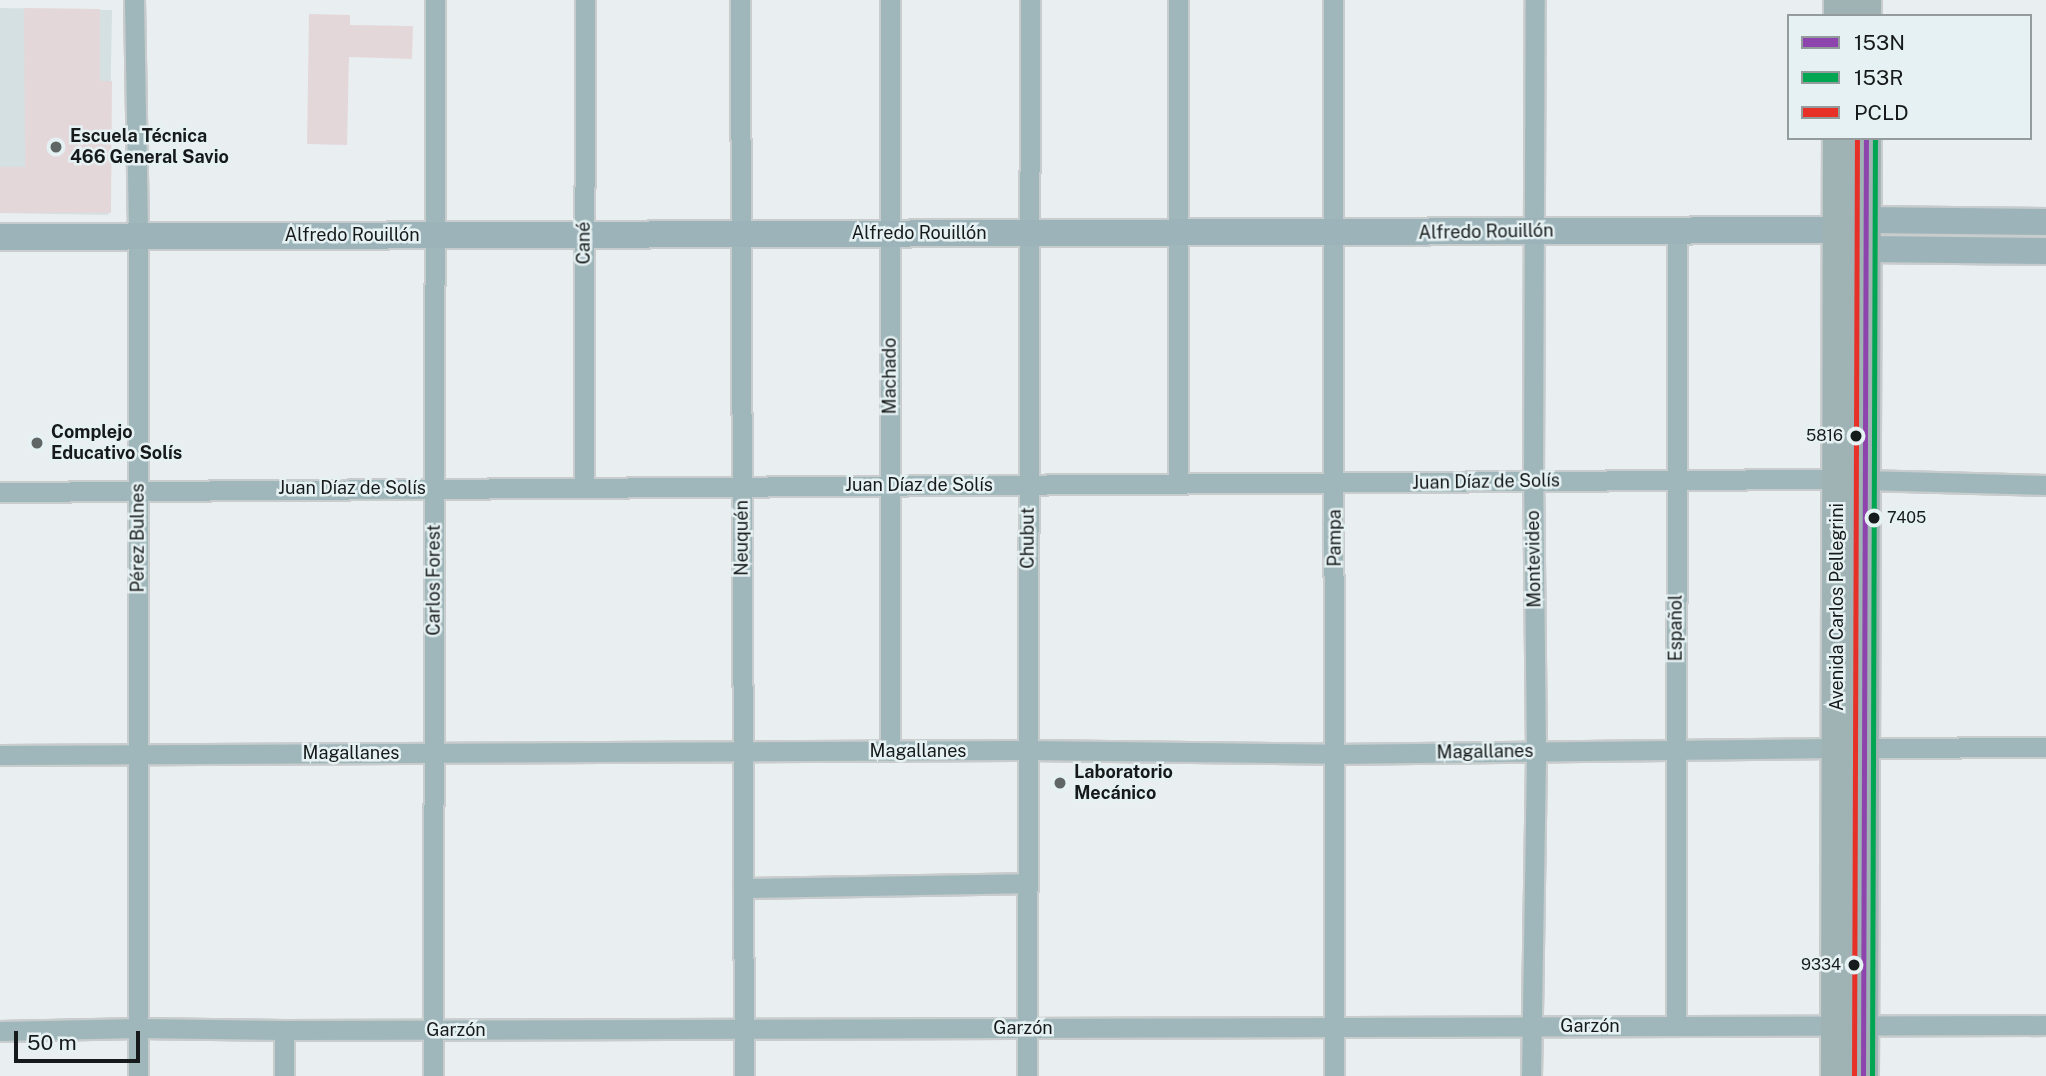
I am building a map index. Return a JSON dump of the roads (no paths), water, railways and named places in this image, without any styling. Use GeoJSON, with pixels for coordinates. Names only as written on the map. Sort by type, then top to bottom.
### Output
{"type":"FeatureCollection","features":[{"type":"Feature","properties":{"kind":"main road","name":"Avenida Carlos Pellegrini"},"geometry":{"type":"LineString","coordinates":[[1838,140],[1856,233]]}},
{"type":"Feature","properties":{"kind":"main road","name":"Avenida Carlos Pellegrini"},"geometry":{"type":"LineString","coordinates":[[1836,1076],[1849,1025],[1851,480],[1856,233],[1866,140]]}},
{"type":"Feature","properties":{"kind":"main road","name":"Avenida Carlos Pellegrini"},"geometry":{"type":"LineString","coordinates":[[1849,1025],[1863,1076]]}},
{"type":"Feature","properties":{"kind":"street","name":"Pérez Bulnes"},"geometry":{"type":"LineString","coordinates":[[134,0],[138,237],[138,1076]]}},
{"type":"Feature","properties":{"kind":"street","name":"Carlos Forest"},"geometry":{"type":"LineString","coordinates":[[433,1076],[435,0]]}},
{"type":"Feature","properties":{"kind":"street","name":"Cané"},"geometry":{"type":"LineString","coordinates":[[584,487],[585,0]]}},
{"type":"Feature","properties":{"kind":"street","name":"Neuquén"},"geometry":{"type":"LineString","coordinates":[[740,0],[744,1076]]}},
{"type":"Feature","properties":{"kind":"street","name":"Machado"},"geometry":{"type":"LineString","coordinates":[[890,0],[890,751]]}},
{"type":"Feature","properties":{"kind":"street","name":"Chubut"},"geometry":{"type":"LineString","coordinates":[[1027,1076],[1030,0]]}},
{"type":"Feature","properties":{"kind":"street"},"geometry":{"type":"LineString","coordinates":[[1178,0],[1178,483]]}},
{"type":"Feature","properties":{"kind":"street","name":"Pampa"},"geometry":{"type":"LineString","coordinates":[[1333,0],[1336,484],[1334,1076]]}},
{"type":"Feature","properties":{"kind":"street","name":"Montevideo"},"geometry":{"type":"LineString","coordinates":[[1531,1076],[1536,752],[1533,481],[1535,0]]}},
{"type":"Feature","properties":{"kind":"street"},"geometry":{"type":"LineString","coordinates":[[1856,233],[2046,222]]}},
{"type":"Feature","properties":{"kind":"street","name":"Alfredo Rouillón"},"geometry":{"type":"LineString","coordinates":[[0,237],[1534,231],[1856,233]]}},
{"type":"Feature","properties":{"kind":"street","name":"Español"},"geometry":{"type":"LineString","coordinates":[[1676,1026],[1677,231]]}},
{"type":"Feature","properties":{"kind":"street"},"geometry":{"type":"LineString","coordinates":[[1856,233],[2046,251]]}},
{"type":"Feature","properties":{"kind":"street","name":"Juan Díaz de Solís"},"geometry":{"type":"LineString","coordinates":[[0,492],[1677,480],[1851,480],[2046,485]]}},
{"type":"Feature","properties":{"kind":"street","name":"Magallanes"},"geometry":{"type":"LineString","coordinates":[[0,755],[1028,750],[1334,754],[1676,748],[2046,747]]}},
{"type":"Feature","properties":{"kind":"street"},"geometry":{"type":"LineString","coordinates":[[743,888],[1027,883]]}},
{"type":"Feature","properties":{"kind":"street","name":"Garzón"},"geometry":{"type":"LineString","coordinates":[[0,1031],[138,1028],[433,1030],[2046,1025]]}},
{"type":"Feature","properties":{"kind":"street"},"geometry":{"type":"LineString","coordinates":[[284,1076],[285,1030]]}},
{"type":"Feature","properties":{"kind":"place","name":"Escuela Técnica 466 General Savio"},"geometry":{"type":"Point","coordinates":[56,147]}},
{"type":"Feature","properties":{"kind":"place","name":"5816"},"geometry":{"type":"Point","coordinates":[1856,436]}},
{"type":"Feature","properties":{"kind":"place","name":"Complejo Educativo Solís"},"geometry":{"type":"Point","coordinates":[37,443]}},
{"type":"Feature","properties":{"kind":"place","name":"7405"},"geometry":{"type":"Point","coordinates":[1874,518]}},
{"type":"Feature","properties":{"kind":"place","name":"Laboratorio Mecánico"},"geometry":{"type":"Point","coordinates":[1060,783]}},
{"type":"Feature","properties":{"kind":"place","name":"9334"},"geometry":{"type":"Point","coordinates":[1854,965]}}]}
